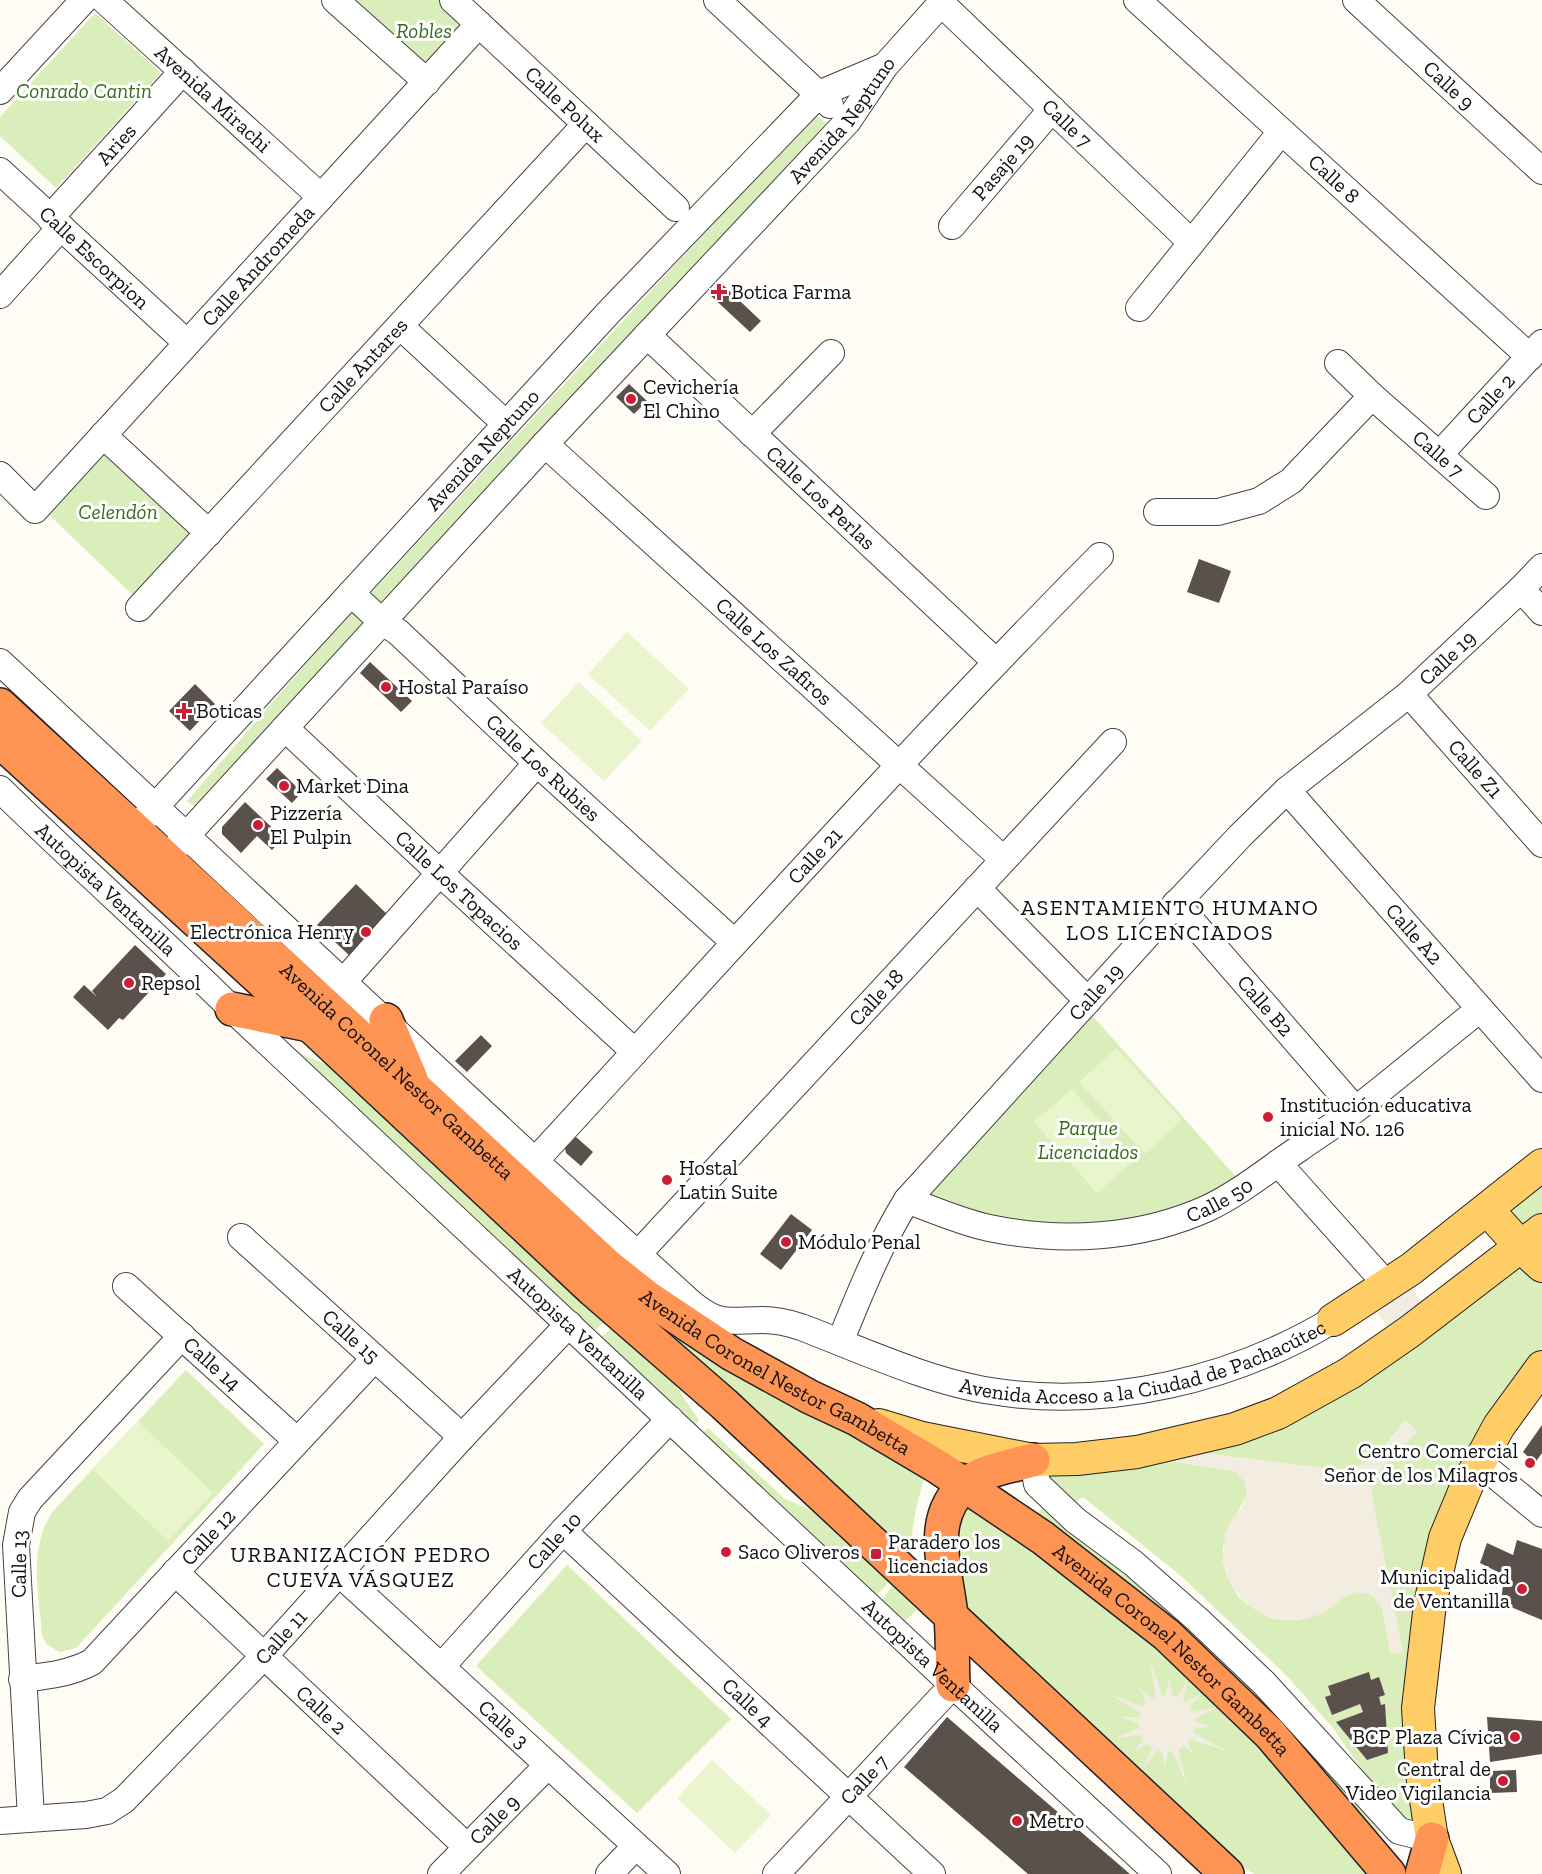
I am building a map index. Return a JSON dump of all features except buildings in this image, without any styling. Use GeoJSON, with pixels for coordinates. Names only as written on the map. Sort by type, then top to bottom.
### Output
{"type":"FeatureCollection","features":[{"type":"Feature","properties":{"kind":"highway","name":"Autopista Ventanilla"},"geometry":{"type":"LineString","coordinates":[[0,705],[167,858]]}},
{"type":"Feature","properties":{"kind":"highway","name":"Autopista Ventanilla"},"geometry":{"type":"LineString","coordinates":[[0,741],[135,829]]}},
{"type":"Feature","properties":{"kind":"highway","name":"Avenida Coronel Nestor Gambetta"},"geometry":{"type":"LineString","coordinates":[[167,858],[310,1025],[593,1290],[724,1404],[951,1614],[1227,1874]]}},
{"type":"Feature","properties":{"kind":"highway","name":"Avenida Coronel Nestor Gambetta"},"geometry":{"type":"LineString","coordinates":[[167,858],[610,1268],[648,1298],[732,1354],[810,1397],[857,1419],[965,1485],[1043,1538],[1167,1635],[1270,1734],[1389,1874]]}},
{"type":"Feature","properties":{"kind":"highway"},"geometry":{"type":"LineString","coordinates":[[232,1009],[310,1025]]}},
{"type":"Feature","properties":{"kind":"highway"},"geometry":{"type":"LineString","coordinates":[[386,1020],[415,1089]]}},
{"type":"Feature","properties":{"kind":"highway"},"geometry":{"type":"LineString","coordinates":[[953,1685],[951,1614],[940,1553],[941,1533],[946,1512],[965,1485],[994,1471],[1034,1460]]}},
{"type":"Feature","properties":{"kind":"highway"},"geometry":{"type":"LineString","coordinates":[[1422,1874],[1432,1839]]}},
{"type":"Feature","properties":{"kind":"main road","name":"Avenida Acceso a la Ciudad de Pachacútec"},"geometry":{"type":"LineString","coordinates":[[1333,1320],[1411,1269],[1542,1165]]}},
{"type":"Feature","properties":{"kind":"main road"},"geometry":{"type":"LineString","coordinates":[[857,1419],[922,1438],[1034,1460],[1077,1459],[1137,1452],[1235,1429],[1278,1413],[1322,1390],[1369,1361],[1535,1248],[1487,1209]]}},
{"type":"Feature","properties":{"kind":"main road"},"geometry":{"type":"LineString","coordinates":[[1445,1874],[1432,1839],[1422,1774],[1418,1708],[1426,1627],[1437,1567],[1458,1504],[1479,1462],[1499,1426],[1542,1366]]}},
{"type":"Feature","properties":{"kind":"street"},"geometry":{"type":"LineString","coordinates":[[0,91],[84,0]]}},
{"type":"Feature","properties":{"kind":"street","name":"Avenida Mirachi"},"geometry":{"type":"LineString","coordinates":[[104,0],[321,197]]}},
{"type":"Feature","properties":{"kind":"street"},"geometry":{"type":"LineString","coordinates":[[335,0],[427,82]]}},
{"type":"Feature","properties":{"kind":"street","name":"Calle Polux"},"geometry":{"type":"LineString","coordinates":[[453,0],[676,208]]}},
{"type":"Feature","properties":{"kind":"street"},"geometry":{"type":"LineString","coordinates":[[717,0],[848,121]]}},
{"type":"Feature","properties":{"kind":"street","name":"Calle 9"},"geometry":{"type":"LineString","coordinates":[[1356,0],[1542,171]]}},
{"type":"Feature","properties":{"kind":"street","name":"Calle 8"},"geometry":{"type":"LineString","coordinates":[[1141,1],[1281,132],[1536,350]]}},
{"type":"Feature","properties":{"kind":"street"},"geometry":{"type":"LineString","coordinates":[[885,66],[943,2]]}},
{"type":"Feature","properties":{"kind":"street","name":"Calle 7"},"geometry":{"type":"LineString","coordinates":[[943,2],[1191,242]]}},
{"type":"Feature","properties":{"kind":"street","name":"Calle Andromeda"},"geometry":{"type":"LineString","coordinates":[[0,475],[35,510],[479,24]]}},
{"type":"Feature","properties":{"kind":"street","name":"Avenida Neptuno"},"geometry":{"type":"LineString","coordinates":[[135,829],[609,312],[819,94],[885,66]]}},
{"type":"Feature","properties":{"kind":"street","name":"Avenida Neptuno"},"geometry":{"type":"LineString","coordinates":[[167,858],[545,444],[848,121],[885,66]]}},
{"type":"Feature","properties":{"kind":"street","name":"Aries"},"geometry":{"type":"LineString","coordinates":[[0,295],[56,222],[183,71]]}},
{"type":"Feature","properties":{"kind":"street","name":"Pasaje 19"},"geometry":{"type":"LineString","coordinates":[[952,226],[1052,109]]}},
{"type":"Feature","properties":{"kind":"street","name":"Calle Antares"},"geometry":{"type":"LineString","coordinates":[[139,608],[586,124]]}},
{"type":"Feature","properties":{"kind":"street"},"geometry":{"type":"LineString","coordinates":[[1139,308],[1281,132]]}},
{"type":"Feature","properties":{"kind":"street","name":"Calle Escorpion"},"geometry":{"type":"LineString","coordinates":[[0,171],[188,343]]}},
{"type":"Feature","properties":{"kind":"street"},"geometry":{"type":"LineString","coordinates":[[400,326],[506,424]]}},
{"type":"Feature","properties":{"kind":"street","name":"Calle Los Perlas"},"geometry":{"type":"LineString","coordinates":[[647,335],[995,661]]}},
{"type":"Feature","properties":{"kind":"street","name":"Calle 2"},"geometry":{"type":"LineString","coordinates":[[1439,455],[1536,350]]}},
{"type":"Feature","properties":{"kind":"street"},"geometry":{"type":"LineString","coordinates":[[752,434],[831,353]]}},
{"type":"Feature","properties":{"kind":"street","name":"Calle 7"},"geometry":{"type":"LineString","coordinates":[[1338,363],[1372,396],[1486,496]]}},
{"type":"Feature","properties":{"kind":"street"},"geometry":{"type":"LineString","coordinates":[[1157,512],[1218,512],[1259,501],[1292,481],[1372,396]]}},
{"type":"Feature","properties":{"kind":"street"},"geometry":{"type":"LineString","coordinates":[[103,435],[209,533]]}},
{"type":"Feature","properties":{"kind":"street","name":"Calle Los Zafiros"},"geometry":{"type":"LineString","coordinates":[[545,444],[1003,859]]}},
{"type":"Feature","properties":{"kind":"street","name":"Calle 21"},"geometry":{"type":"LineString","coordinates":[[535,1161],[897,765],[995,661],[1100,556]]}},
{"type":"Feature","properties":{"kind":"street","name":"Calle 19"},"geometry":{"type":"LineString","coordinates":[[840,1342],[887,1231],[907,1200],[1176,903],[1287,790],[1409,694],[1542,567]]}},
{"type":"Feature","properties":{"kind":"street"},"geometry":{"type":"LineString","coordinates":[[1521,589],[1542,612]]}},
{"type":"Feature","properties":{"kind":"street","name":"Calle Los Rubies"},"geometry":{"type":"LineString","coordinates":[[351,593],[382,622],[398,632],[537,763],[734,942]]}},
{"type":"Feature","properties":{"kind":"street","name":"Autopista Ventanilla"},"geometry":{"type":"LineString","coordinates":[[0,662],[135,829],[167,858],[344,981],[535,1161],[691,1303],[708,1316],[731,1322],[781,1321],[840,1342]]}},
{"type":"Feature","properties":{"kind":"street","name":"Calle Z1"},"geometry":{"type":"LineString","coordinates":[[1409,694],[1542,844]]}},
{"type":"Feature","properties":{"kind":"street","name":"Calle Los Topacios"},"geometry":{"type":"LineString","coordinates":[[285,728],[635,1052]]}},
{"type":"Feature","properties":{"kind":"street","name":"Calle 18"},"geometry":{"type":"LineString","coordinates":[[638,1254],[1113,742]]}},
{"type":"Feature","properties":{"kind":"street"},"geometry":{"type":"LineString","coordinates":[[344,981],[537,763]]}},
{"type":"Feature","properties":{"kind":"street","name":"Autopista Ventanilla"},"geometry":{"type":"LineString","coordinates":[[0,789],[73,861],[115,897],[953,1685],[1158,1874]]}},
{"type":"Feature","properties":{"kind":"street","name":"Calle A2"},"geometry":{"type":"LineString","coordinates":[[1287,790],[1542,1079]]}},
{"type":"Feature","properties":{"kind":"street"},"geometry":{"type":"LineString","coordinates":[[977,888],[1088,1001]]}},
{"type":"Feature","properties":{"kind":"street","name":"Calle B2"},"geometry":{"type":"LineString","coordinates":[[1176,903],[1355,1109]]}},
{"type":"Feature","properties":{"kind":"street","name":"Calle 50"},"geometry":{"type":"LineString","coordinates":[[907,1200],[954,1218],[989,1228],[1027,1234],[1068,1237],[1145,1229],[1209,1207],[1278,1163],[1355,1109],[1480,1008]]}},
{"type":"Feature","properties":{"kind":"street"},"geometry":{"type":"LineString","coordinates":[[1278,1163],[1387,1285]]}},
{"type":"Feature","properties":{"kind":"street","name":"Calle 15"},"geometry":{"type":"LineString","coordinates":[[241,1237],[462,1437]]}},
{"type":"Feature","properties":{"kind":"street","name":"Calle 14"},"geometry":{"type":"LineString","coordinates":[[126,1286],[296,1440]]}},
{"type":"Feature","properties":{"kind":"street","name":"Avenida Acceso a la Ciudad de Pachacútec"},"geometry":{"type":"LineString","coordinates":[[840,1342],[945,1380],[990,1391],[1045,1396],[1105,1395],[1160,1387],[1250,1361],[1284,1347],[1333,1320]]}},
{"type":"Feature","properties":{"kind":"street","name":"Calle 11"},"geometry":{"type":"LineString","coordinates":[[0,1821],[86,1815],[107,1811],[124,1800],[265,1655],[462,1437],[569,1324]]}},
{"type":"Feature","properties":{"kind":"street","name":"Calle 13"},"geometry":{"type":"LineString","coordinates":[[31,1818],[16,1545],[22,1512],[30,1499],[182,1336]]}},
{"type":"Feature","properties":{"kind":"street","name":"Calle 12"},"geometry":{"type":"LineString","coordinates":[[22,1679],[62,1675],[92,1662],[296,1440],[374,1359]]}},
{"type":"Feature","properties":{"kind":"street","name":"Calle 10"},"geometry":{"type":"LineString","coordinates":[[442,1666],[563,1531],[670,1419]]}},
{"type":"Feature","properties":{"kind":"street"},"geometry":{"type":"LineString","coordinates":[[1034,1460],[1037,1484],[1075,1520],[1133,1563],[1207,1627],[1264,1683],[1400,1832],[1432,1839]]}},
{"type":"Feature","properties":{"kind":"street"},"geometry":{"type":"LineString","coordinates":[[1479,1462],[1542,1514]]}},
{"type":"Feature","properties":{"kind":"street","name":"Calle 4"},"geometry":{"type":"LineString","coordinates":[[563,1531],[932,1874]]}},
{"type":"Feature","properties":{"kind":"street","name":"Calle 2"},"geometry":{"type":"LineString","coordinates":[[176,1572],[467,1847]]}},
{"type":"Feature","properties":{"kind":"street","name":"Calle 3"},"geometry":{"type":"LineString","coordinates":[[340,1574],[667,1874]]}},
{"type":"Feature","properties":{"kind":"street","name":"Calle 7"},"geometry":{"type":"LineString","coordinates":[[777,1874],[953,1685]]}},
{"type":"Feature","properties":{"kind":"street","name":"Calle 9"},"geometry":{"type":"LineString","coordinates":[[441,1874],[547,1766]]}},
{"type":"Feature","properties":{"kind":"street"},"geometry":{"type":"LineString","coordinates":[[609,1874],[636,1846]]}},
{"type":"Feature","properties":{"kind":"green space","name":"Robles"},"geometry":{"type":"Polygon","coordinates":[[[345,0],[446,0],[473,25],[426,75],[345,0]]]}},
{"type":"Feature","properties":{"kind":"green space","name":"Conrado Cantin"},"geometry":{"type":"Polygon","coordinates":[[[95,13],[161,73],[56,188],[0,136],[0,117],[95,13]]]}},
{"type":"Feature","properties":{"kind":"green space"},"geometry":{"type":"Polygon","coordinates":[[[813,116],[819,117],[827,124],[828,130],[384,607],[367,597],[813,116]]]}},
{"type":"Feature","properties":{"kind":"green space","name":"Celendón"},"geometry":{"type":"Polygon","coordinates":[[[111,438],[207,527],[139,601],[44,510],[111,438]]]}},
{"type":"Feature","properties":{"kind":"green space"},"geometry":{"type":"Polygon","coordinates":[[[349,614],[359,616],[364,625],[198,809],[187,801],[349,614]]]}},
{"type":"Feature","properties":{"kind":"green space"},"geometry":{"type":"Polygon","coordinates":[[[627,632],[689,689],[650,731],[588,674],[627,632]]]}},
{"type":"Feature","properties":{"kind":"green space"},"geometry":{"type":"Polygon","coordinates":[[[579,682],[642,741],[604,781],[541,723],[579,682]]]}},
{"type":"Feature","properties":{"kind":"green space","name":"Parque Licenciados"},"geometry":{"type":"Polygon","coordinates":[[[1090,1013],[1239,1180],[1178,1210],[1076,1229],[992,1219],[919,1196],[1090,1013]]]}},
{"type":"Feature","properties":{"kind":"green space"},"geometry":{"type":"Polygon","coordinates":[[[287,1048],[330,1066],[606,1321],[594,1331],[287,1048]]]}},
{"type":"Feature","properties":{"kind":"green space"},"geometry":{"type":"Polygon","coordinates":[[[1116,1048],[1182,1120],[1145,1154],[1079,1082],[1116,1048]]]}},
{"type":"Feature","properties":{"kind":"green space"},"geometry":{"type":"Polygon","coordinates":[[[1072,1089],[1134,1160],[1097,1193],[1034,1122],[1072,1089]]]}},
{"type":"Feature","properties":{"kind":"green space"},"geometry":{"type":"Polygon","coordinates":[[[1542,1184],[1542,1214],[1529,1223],[1520,1224],[1512,1214],[1512,1209],[1542,1184]]]}},
{"type":"Feature","properties":{"kind":"green space"},"geometry":{"type":"Polygon","coordinates":[[[1516,1259],[1542,1278],[1542,1348],[1513,1388],[1465,1466],[1414,1822],[1404,1826],[1333,1728],[1286,1675],[1181,1576],[1083,1497],[1071,1505],[1051,1488],[1050,1475],[1217,1439],[1516,1259]],[[1405,1420],[1372,1458],[1346,1471],[1203,1453],[1170,1461],[1235,1471],[1245,1482],[1247,1495],[1223,1547],[1223,1560],[1226,1573],[1238,1596],[1248,1605],[1270,1618],[1283,1620],[1354,1592],[1367,1593],[1373,1596],[1382,1608],[1391,1655],[1371,1492],[1377,1474],[1383,1466],[1417,1432],[1405,1420]]]}},
{"type":"Feature","properties":{"kind":"green space"},"geometry":{"type":"Polygon","coordinates":[[[635,1305],[925,1476],[914,1520],[912,1565],[635,1305]]]}},
{"type":"Feature","properties":{"kind":"green space"},"geometry":{"type":"Polygon","coordinates":[[[612,1328],[673,1382],[699,1420],[695,1425],[600,1338],[612,1328]]]}},
{"type":"Feature","properties":{"kind":"green space"},"geometry":{"type":"Polygon","coordinates":[[[186,1370],[264,1444],[76,1648],[60,1652],[46,1644],[42,1635],[37,1570],[41,1538],[46,1523],[55,1509],[186,1370]]]}},
{"type":"Feature","properties":{"kind":"green space"},"geometry":{"type":"Polygon","coordinates":[[[138,1421],[213,1493],[168,1541],[92,1469],[138,1421]]]}},
{"type":"Feature","properties":{"kind":"green space"},"geometry":{"type":"Polygon","coordinates":[[[708,1428],[785,1499],[809,1509],[889,1582],[877,1595],[703,1433],[708,1428]]]}},
{"type":"Feature","properties":{"kind":"green space"},"geometry":{"type":"Polygon","coordinates":[[[1046,1503],[1197,1629],[1385,1825],[1374,1838],[1035,1516],[1046,1503]]]}},
{"type":"Feature","properties":{"kind":"green space"},"geometry":{"type":"Polygon","coordinates":[[[970,1504],[996,1519],[1205,1686],[1379,1874],[1254,1874],[1233,1861],[973,1622],[953,1565],[959,1509],[970,1504]]]}},
{"type":"Feature","properties":{"kind":"green space"},"geometry":{"type":"Polygon","coordinates":[[[567,1565],[731,1719],[637,1813],[476,1666],[567,1565]]]}},
{"type":"Feature","properties":{"kind":"green space"},"geometry":{"type":"Polygon","coordinates":[[[892,1586],[917,1610],[905,1621],[882,1600],[892,1586]]]}},
{"type":"Feature","properties":{"kind":"green space"},"geometry":{"type":"Polygon","coordinates":[[[712,1760],[771,1815],[735,1853],[677,1798],[712,1760]]]}},
{"type":"Feature","properties":{"kind":"shaded area"},"geometry":{"type":"Polygon","coordinates":[[[1404,1277],[1425,1307],[1393,1333],[1370,1304],[1404,1277]]]}},
{"type":"Feature","properties":{"kind":"shaded area"},"geometry":{"type":"Polygon","coordinates":[[[1405,1420],[1418,1431],[1381,1468],[1375,1476],[1371,1492],[1403,1652],[1391,1655],[1382,1608],[1373,1596],[1367,1593],[1348,1594],[1322,1614],[1297,1621],[1271,1618],[1248,1605],[1231,1585],[1223,1560],[1225,1534],[1247,1495],[1245,1482],[1235,1471],[1167,1460],[1203,1453],[1346,1471],[1354,1470],[1366,1463],[1392,1438],[1405,1420]]]}},
{"type":"Feature","properties":{"kind":"shaded area"},"geometry":{"type":"Polygon","coordinates":[[[1149,1658],[1162,1695],[1166,1695],[1169,1677],[1172,1695],[1178,1697],[1188,1678],[1183,1700],[1186,1702],[1201,1694],[1190,1707],[1193,1712],[1217,1707],[1195,1719],[1195,1722],[1212,1727],[1195,1728],[1193,1733],[1229,1752],[1190,1739],[1188,1743],[1195,1756],[1184,1746],[1178,1750],[1188,1787],[1172,1751],[1168,1752],[1165,1767],[1162,1752],[1157,1750],[1143,1769],[1152,1748],[1147,1744],[1133,1752],[1143,1740],[1141,1735],[1115,1738],[1139,1728],[1138,1723],[1121,1717],[1139,1717],[1140,1713],[1108,1693],[1143,1707],[1146,1703],[1139,1687],[1152,1699],[1156,1697],[1149,1658]]]}},
{"type":"Feature","properties":{"kind":"place","name":"Botica Farma"},"geometry":{"type":"Point","coordinates":[719,292]}},
{"type":"Feature","properties":{"kind":"place","name":"Cevichería El Chino"},"geometry":{"type":"Point","coordinates":[631,399]}},
{"type":"Feature","properties":{"kind":"place","name":"Hostal Paraíso"},"geometry":{"type":"Point","coordinates":[386,687]}},
{"type":"Feature","properties":{"kind":"place","name":"Boticas"},"geometry":{"type":"Point","coordinates":[184,711]}},
{"type":"Feature","properties":{"kind":"place","name":"Market Dina"},"geometry":{"type":"Point","coordinates":[284,786]}},
{"type":"Feature","properties":{"kind":"place","name":"Pizzería El Pulpin"},"geometry":{"type":"Point","coordinates":[258,825]}},
{"type":"Feature","properties":{"kind":"place","name":"Electrónica Henry"},"geometry":{"type":"Point","coordinates":[366,932]}},
{"type":"Feature","properties":{"kind":"place","name":"Repsol"},"geometry":{"type":"Point","coordinates":[129,983]}},
{"type":"Feature","properties":{"kind":"place","name":"Institución educativa inicial No. 126"},"geometry":{"type":"Point","coordinates":[1268,1117]}},
{"type":"Feature","properties":{"kind":"place","name":"Hostal Latin Suite"},"geometry":{"type":"Point","coordinates":[667,1180]}},
{"type":"Feature","properties":{"kind":"place","name":"Módulo Penal"},"geometry":{"type":"Point","coordinates":[786,1242]}},
{"type":"Feature","properties":{"kind":"place","name":"Centro Comercial Señor de los Milagros"},"geometry":{"type":"Point","coordinates":[1530,1463]}},
{"type":"Feature","properties":{"kind":"place","name":"Saco Oliveros"},"geometry":{"type":"Point","coordinates":[726,1552]}},
{"type":"Feature","properties":{"kind":"place","name":"Paradero los licenciados"},"geometry":{"type":"Point","coordinates":[876,1554]}},
{"type":"Feature","properties":{"kind":"place","name":"Municipalidad de Ventanilla"},"geometry":{"type":"Point","coordinates":[1522,1589]}},
{"type":"Feature","properties":{"kind":"place","name":"BCP Plaza Cívica"},"geometry":{"type":"Point","coordinates":[1515,1737]}},
{"type":"Feature","properties":{"kind":"place","name":"Central de Video Vigilancia"},"geometry":{"type":"Point","coordinates":[1503,1781]}},
{"type":"Feature","properties":{"kind":"place","name":"Metro"},"geometry":{"type":"Point","coordinates":[1017,1821]}},
{"type":"Feature","properties":{"kind":"district","name":"ASENTAMIENTO HUMANO LOS LICENCIADOS"},"geometry":{"type":"Point","coordinates":[1170,920]}},
{"type":"Feature","properties":{"kind":"district","name":"URBANIZACIÓN PEDRO CUEVA VÁSQUEZ"},"geometry":{"type":"Point","coordinates":[361,1566]}}]}
